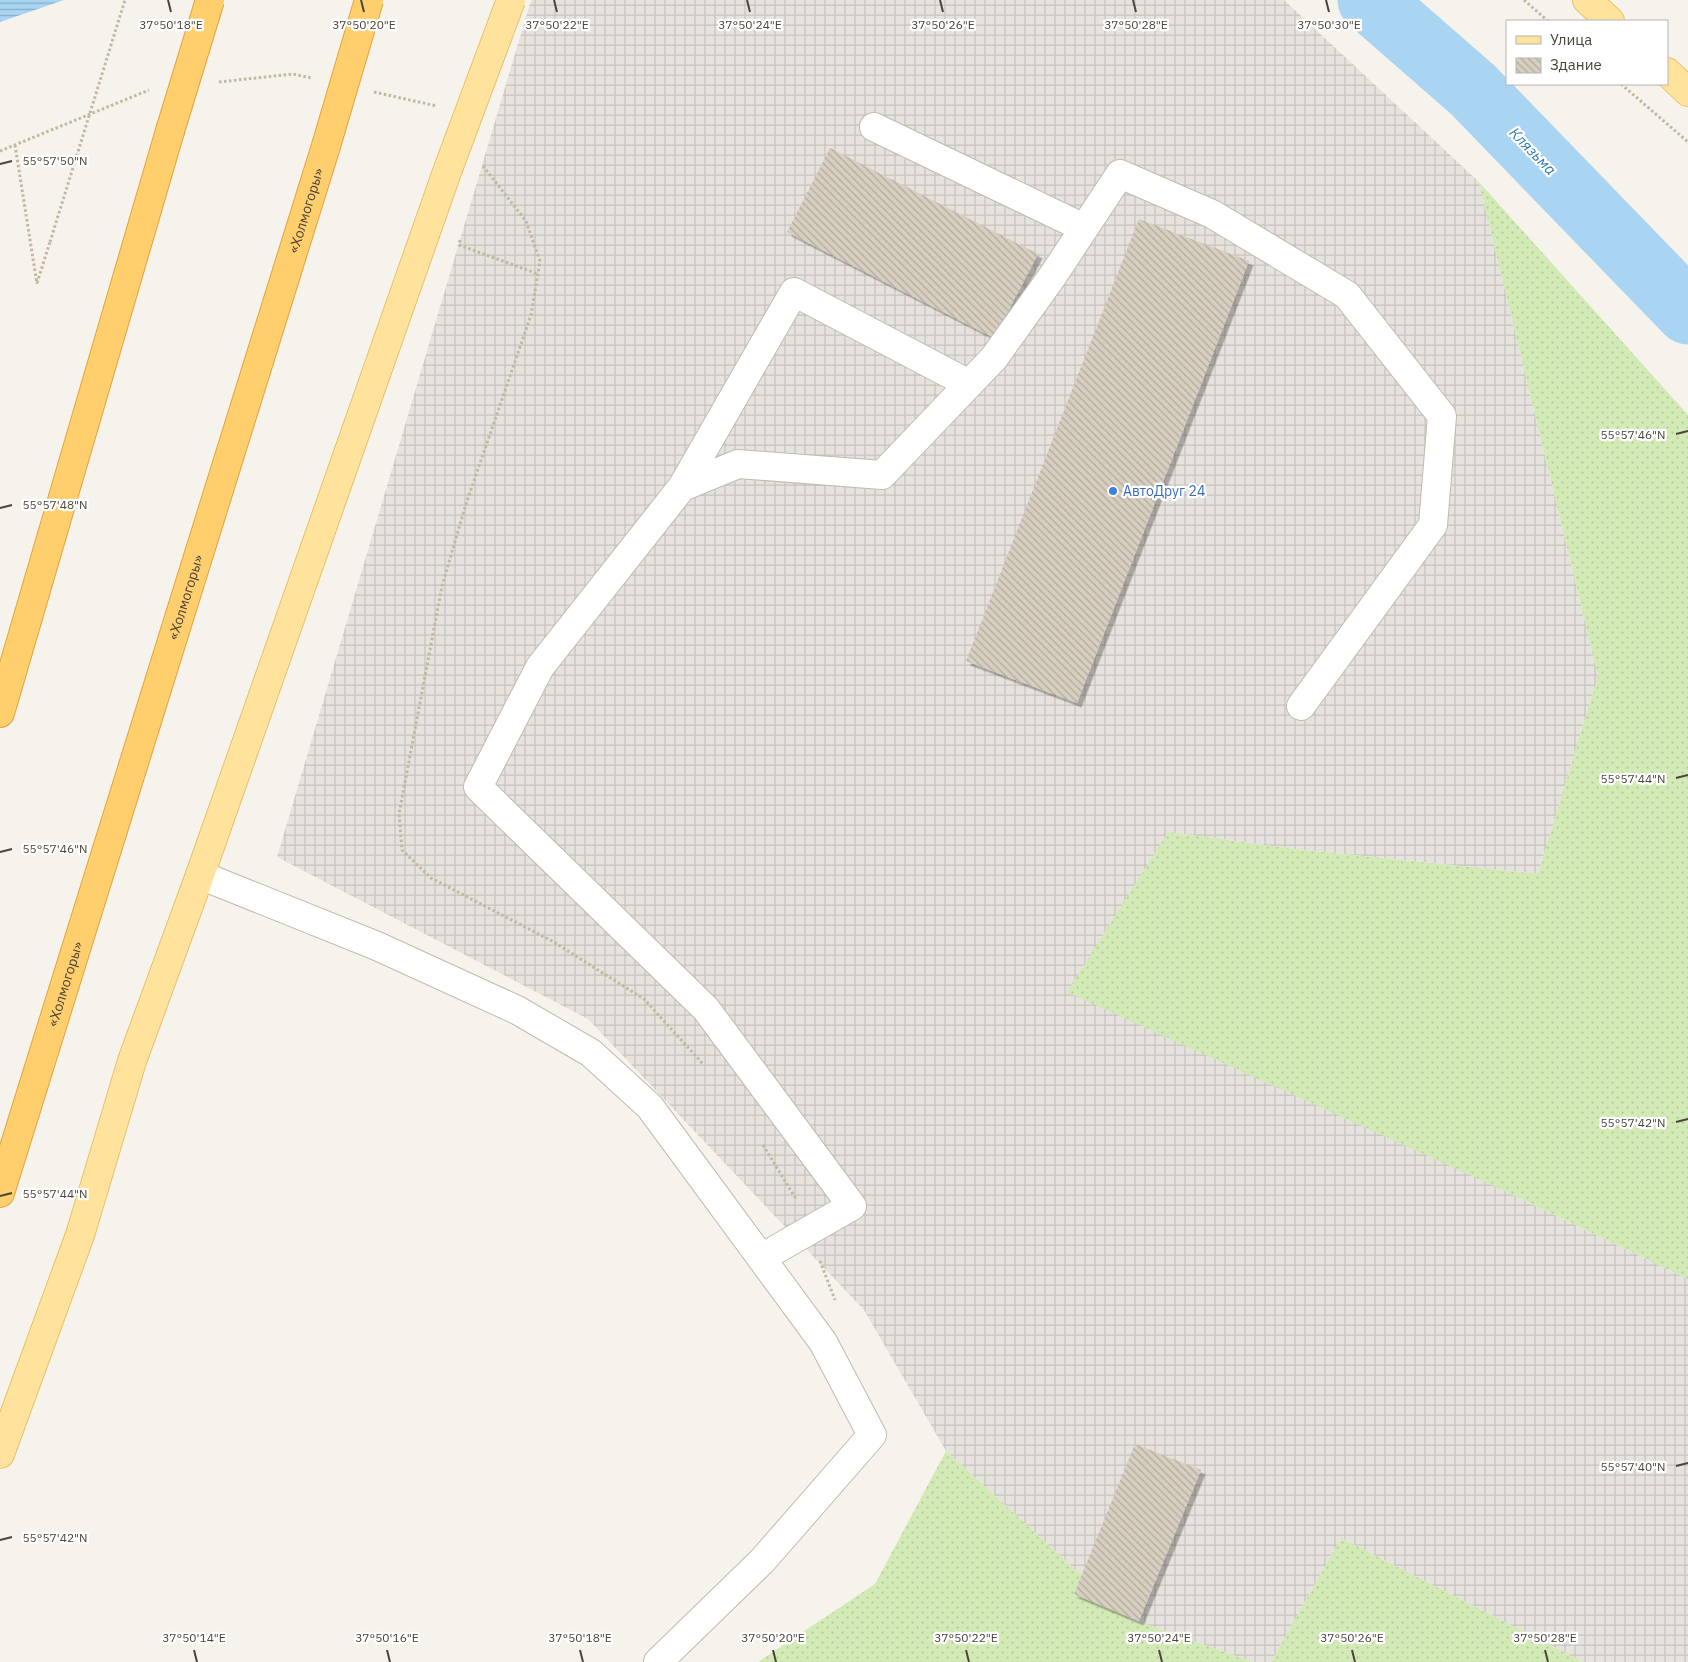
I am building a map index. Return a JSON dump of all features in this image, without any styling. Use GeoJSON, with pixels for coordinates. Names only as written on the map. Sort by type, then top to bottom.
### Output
{"type":"FeatureCollection","features":[{"type":"Feature","properties":{"kind":"highway"},"geometry":{"type":"LineString","coordinates":[[0,713],[210,0]]}},
{"type":"Feature","properties":{"kind":"highway","name":"«Холмогоры»"},"geometry":{"type":"LineString","coordinates":[[0,1194],[326,146],[369,0]]}},
{"type":"Feature","properties":{"kind":"main road"},"geometry":{"type":"LineString","coordinates":[[0,1454],[80,1235],[132,1061],[200,875],[448,169],[510,0]]}},
{"type":"Feature","properties":{"kind":"main road"},"geometry":{"type":"LineString","coordinates":[[1587,0],[1609,20]]}},
{"type":"Feature","properties":{"kind":"main road"},"geometry":{"type":"LineString","coordinates":[[1668,73],[1688,92]]}},
{"type":"Feature","properties":{"kind":"lane"},"geometry":{"type":"LineString","coordinates":[[874,128],[1084,228]]}},
{"type":"Feature","properties":{"kind":"lane"},"geometry":{"type":"LineString","coordinates":[[682,487],[738,464],[882,475],[994,358],[1120,174],[1212,214],[1346,295],[1442,416],[1433,525],[1301,706]]}},
{"type":"Feature","properties":{"kind":"lane"},"geometry":{"type":"LineString","coordinates":[[761,1258],[852,1206],[706,1009],[478,788],[540,667],[682,487],[794,292],[969,384]]}},
{"type":"Feature","properties":{"kind":"lane"},"geometry":{"type":"LineString","coordinates":[[200,875],[378,946],[517,1010],[591,1053],[650,1107],[823,1342],[872,1435],[763,1560],[658,1662]]}},
{"type":"Feature","properties":{"kind":"path"},"geometry":{"type":"LineString","coordinates":[[15,145],[37,284],[125,0]]}},
{"type":"Feature","properties":{"kind":"path"},"geometry":{"type":"LineString","coordinates":[[1524,0],[1547,20]]}},
{"type":"Feature","properties":{"kind":"path"},"geometry":{"type":"LineString","coordinates":[[216,82],[293,74],[322,80]]}},
{"type":"Feature","properties":{"kind":"path"},"geometry":{"type":"LineString","coordinates":[[1622,85],[1688,142]]}},
{"type":"Feature","properties":{"kind":"path"},"geometry":{"type":"LineString","coordinates":[[0,151],[148,90],[158,89]]}},
{"type":"Feature","properties":{"kind":"path"},"geometry":{"type":"LineString","coordinates":[[371,91],[439,107]]}},
{"type":"Feature","properties":{"kind":"path"},"geometry":{"type":"LineString","coordinates":[[478,158],[526,220],[540,261],[531,315],[466,504],[442,586],[399,814],[402,850],[431,878],[552,941],[644,999],[708,1070]]}},
{"type":"Feature","properties":{"kind":"path"},"geometry":{"type":"LineString","coordinates":[[459,245],[538,274]]}},
{"type":"Feature","properties":{"kind":"path"},"geometry":{"type":"LineString","coordinates":[[762,1144],[795,1197],[836,1302]]}},
{"type":"Feature","properties":{"kind":"shaded area"},"geometry":{"type":"Polygon","coordinates":[[[531,0],[1284,0],[1479,182],[1598,676],[1538,874],[1295,849],[1168,832],[1505,1191],[1688,1279],[1688,1662],[1583,1662],[1341,1538],[1271,1662],[1253,1662],[1128,1618],[946,1451],[864,1310],[588,1019],[277,857],[531,0]]]}},
{"type":"Feature","properties":{"kind":"green space"},"geometry":{"type":"Polygon","coordinates":[[[1479,182],[1688,415],[1688,1279],[1505,1191],[1067,992],[1168,832],[1295,849],[1538,874],[1598,676],[1479,182]]]}},
{"type":"Feature","properties":{"kind":"green space"},"geometry":{"type":"Polygon","coordinates":[[[946,1451],[1128,1618],[1253,1662],[758,1662],[875,1584],[946,1451]]]}},
{"type":"Feature","properties":{"kind":"green space"},"geometry":{"type":"Polygon","coordinates":[[[1341,1538],[1583,1662],[1271,1662],[1341,1538]]]}},
{"type":"Feature","properties":{"kind":"water"},"geometry":{"type":"Polygon","coordinates":[[[0,0],[64,0],[0,22],[0,0]]]}},
{"type":"Feature","properties":{"kind":"building"},"geometry":{"type":"Polygon","coordinates":[[[830,148],[1038,254],[994,338],[787,232],[830,148]]]}},
{"type":"Feature","properties":{"kind":"building"},"geometry":{"type":"Polygon","coordinates":[[[1139,219],[1249,261],[1077,703],[966,661],[1139,219]]]}},
{"type":"Feature","properties":{"kind":"building"},"geometry":{"type":"Polygon","coordinates":[[[1135,1444],[1201,1470],[1139,1621],[1074,1594],[1135,1444]]]}},
{"type":"Feature","properties":{"kind":"waterway","name":"Клязьма"},"geometry":{"type":"LineString","coordinates":[[1370,0],[1473,90],[1688,312]]}},
{"type":"Feature","properties":{"kind":"place","name":"АвтоДруг 24"},"geometry":{"type":"Point","coordinates":[1113,491]}}]}
